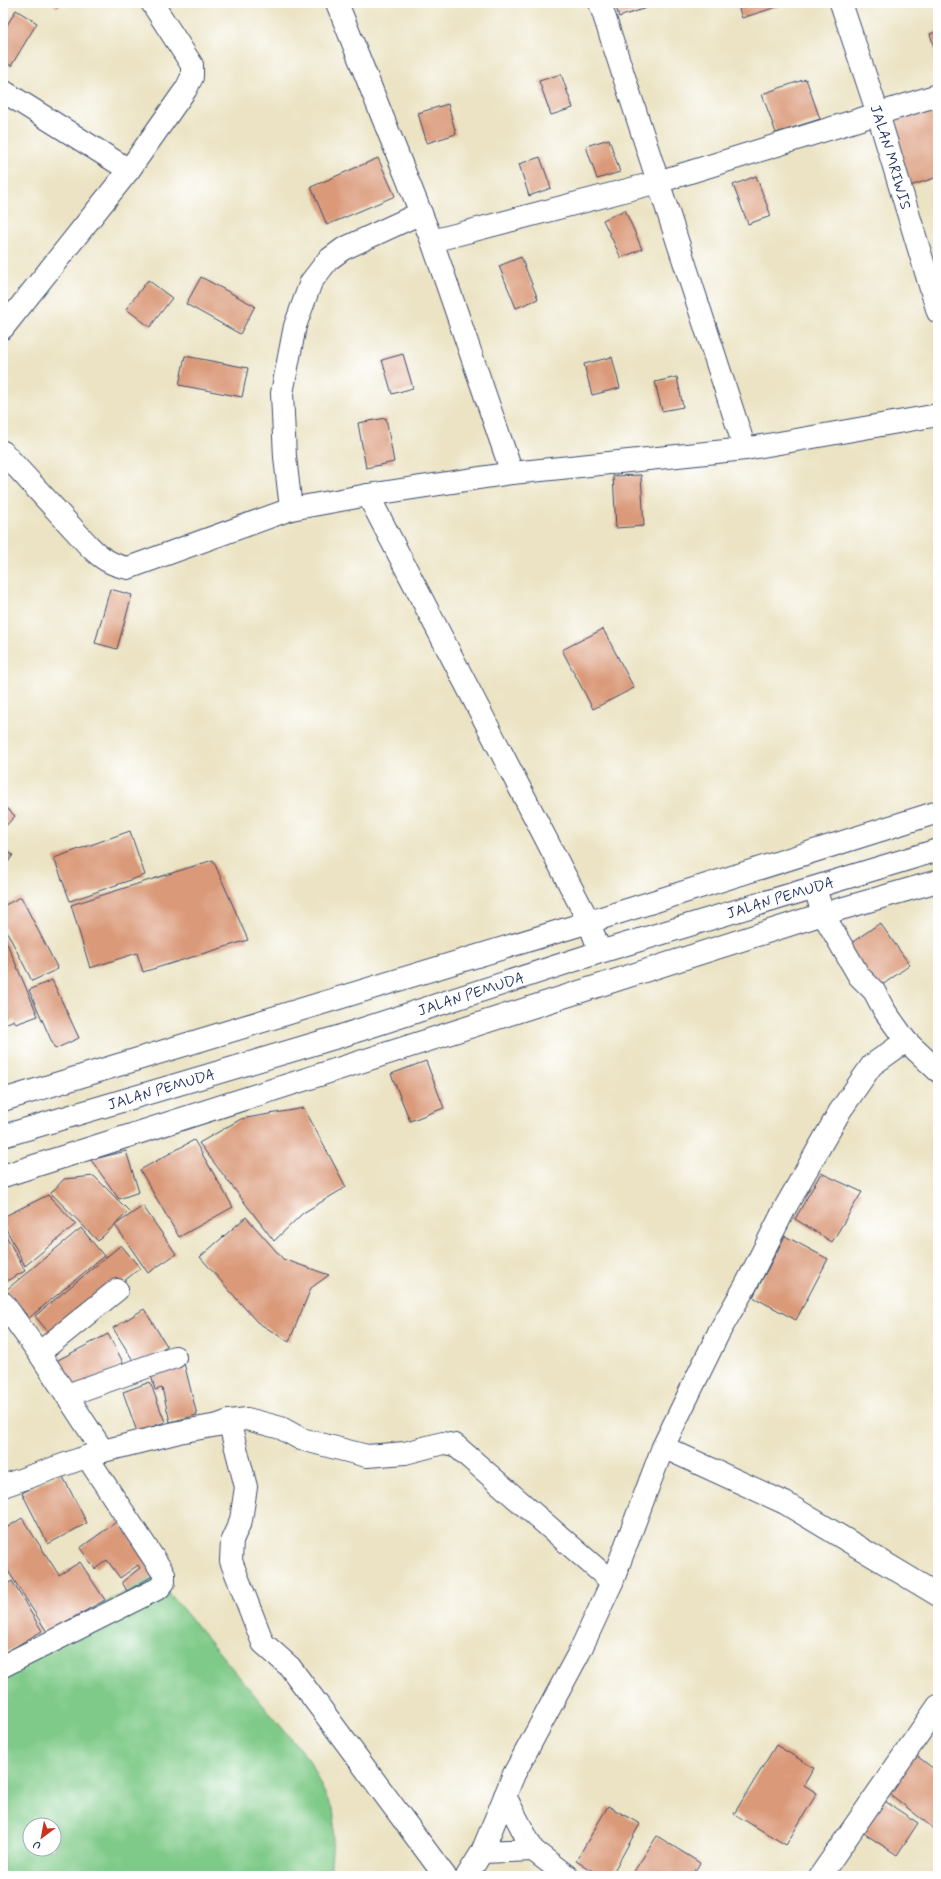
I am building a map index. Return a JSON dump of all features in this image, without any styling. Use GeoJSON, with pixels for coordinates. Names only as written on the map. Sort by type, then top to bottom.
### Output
{"type":"FeatureCollection","features":[{"type":"Feature","properties":{"kind":"street"},"geometry":{"type":"LineString","coordinates":[[3,328],[129,170],[186,89],[192,77],[192,65],[152,3]]}},
{"type":"Feature","properties":{"kind":"street"},"geometry":{"type":"LineString","coordinates":[[337,3],[432,241],[512,473]]}},
{"type":"Feature","properties":{"kind":"street"},"geometry":{"type":"LineString","coordinates":[[600,3],[745,449]]}},
{"type":"Feature","properties":{"kind":"street","name":"JALAN MRIWIS"},"geometry":{"type":"LineString","coordinates":[[841,3],[878,114],[938,312]]}},
{"type":"Feature","properties":{"kind":"street"},"geometry":{"type":"LineString","coordinates":[[3,91],[129,170]]}},
{"type":"Feature","properties":{"kind":"street"},"geometry":{"type":"LineString","coordinates":[[432,241],[658,182],[938,95]]}},
{"type":"Feature","properties":{"kind":"street"},"geometry":{"type":"LineString","coordinates":[[291,509],[285,457],[282,393],[295,326],[311,282],[328,260],[343,249],[421,213]]}},
{"type":"Feature","properties":{"kind":"street"},"geometry":{"type":"LineString","coordinates":[[3,452],[89,546],[104,560],[116,566],[128,568],[146,563],[177,550],[291,509],[368,494],[512,473],[745,449],[938,415]]}},
{"type":"Feature","properties":{"kind":"street"},"geometry":{"type":"LineString","coordinates":[[368,494],[589,922],[600,952]]}},
{"type":"Feature","properties":{"kind":"street"},"geometry":{"type":"LineString","coordinates":[[3,1100],[589,922],[938,812]]}},
{"type":"Feature","properties":{"kind":"street","name":"JALAN PEMUDA"},"geometry":{"type":"LineString","coordinates":[[3,1136],[341,1036],[600,952],[938,850]]}},
{"type":"Feature","properties":{"kind":"street"},"geometry":{"type":"LineString","coordinates":[[3,1176],[823,914],[938,881]]}},
{"type":"Feature","properties":{"kind":"street"},"geometry":{"type":"LineString","coordinates":[[815,888],[823,914],[859,976],[874,991],[884,1010],[906,1041],[938,1071]]}},
{"type":"Feature","properties":{"kind":"street"},"geometry":{"type":"LineString","coordinates":[[467,1876],[482,1852],[514,1774],[580,1651],[612,1582],[663,1447],[719,1332],[746,1284],[786,1206],[840,1111],[872,1065],[906,1041]]}},
{"type":"Feature","properties":{"kind":"street"},"geometry":{"type":"LineString","coordinates":[[39,1353],[117,1290]]}},
{"type":"Feature","properties":{"kind":"street"},"geometry":{"type":"LineString","coordinates":[[3,1303],[67,1395],[95,1454],[164,1574],[164,1582],[159,1588],[3,1666]]}},
{"type":"Feature","properties":{"kind":"street"},"geometry":{"type":"LineString","coordinates":[[67,1395],[175,1357]]}},
{"type":"Feature","properties":{"kind":"street"},"geometry":{"type":"LineString","coordinates":[[3,1486],[95,1454],[229,1421],[247,1420],[280,1428],[301,1439],[367,1456],[405,1453],[443,1443],[455,1445],[612,1582]]}},
{"type":"Feature","properties":{"kind":"street"},"geometry":{"type":"LineString","coordinates":[[229,1421],[246,1487],[242,1520],[232,1540],[230,1561],[264,1643],[290,1667],[446,1876]]}},
{"type":"Feature","properties":{"kind":"street"},"geometry":{"type":"LineString","coordinates":[[663,1447],[785,1503],[938,1595]]}},
{"type":"Feature","properties":{"kind":"street"},"geometry":{"type":"LineString","coordinates":[[820,1876],[938,1706]]}},
{"type":"Feature","properties":{"kind":"street"},"geometry":{"type":"LineString","coordinates":[[506,1796],[533,1850],[567,1876]]}},
{"type":"Feature","properties":{"kind":"street"},"geometry":{"type":"LineString","coordinates":[[482,1852],[533,1850]]}},
{"type":"Feature","properties":{"kind":"green space"},"geometry":{"type":"Polygon","coordinates":[[[155,1576],[309,1760],[335,1815],[330,1876],[3,1876],[3,1658],[155,1576]]]}},
{"type":"Feature","properties":{"kind":"building"},"geometry":{"type":"Polygon","coordinates":[[[52,3],[62,3],[57,8],[52,3]]]}},
{"type":"Feature","properties":{"kind":"building"},"geometry":{"type":"Polygon","coordinates":[[[615,3],[661,3],[619,17],[615,3]]]}},
{"type":"Feature","properties":{"kind":"building"},"geometry":{"type":"Polygon","coordinates":[[[737,3],[789,3],[742,18],[737,3]]]}},
{"type":"Feature","properties":{"kind":"building"},"geometry":{"type":"Polygon","coordinates":[[[16,10],[37,23],[11,66],[3,61],[3,32],[16,10]]]}},
{"type":"Feature","properties":{"kind":"building"},"geometry":{"type":"Polygon","coordinates":[[[938,31],[938,59],[930,34],[938,31]]]}},
{"type":"Feature","properties":{"kind":"building"},"geometry":{"type":"Polygon","coordinates":[[[561,74],[573,108],[551,115],[539,81],[561,74]]]}},
{"type":"Feature","properties":{"kind":"building"},"geometry":{"type":"Polygon","coordinates":[[[806,79],[820,119],[776,133],[762,94],[806,79]]]}},
{"type":"Feature","properties":{"kind":"building"},"geometry":{"type":"Polygon","coordinates":[[[448,104],[456,134],[427,143],[418,113],[448,104]]]}},
{"type":"Feature","properties":{"kind":"building"},"geometry":{"type":"Polygon","coordinates":[[[933,104],[938,119],[938,177],[910,186],[889,117],[933,104]]]}},
{"type":"Feature","properties":{"kind":"building"},"geometry":{"type":"Polygon","coordinates":[[[609,139],[620,172],[597,179],[586,146],[609,139]]]}},
{"type":"Feature","properties":{"kind":"building"},"geometry":{"type":"Polygon","coordinates":[[[540,157],[551,188],[529,196],[519,164],[540,157]]]}},
{"type":"Feature","properties":{"kind":"building"},"geometry":{"type":"Polygon","coordinates":[[[378,158],[395,196],[327,225],[311,187],[378,158]]]}},
{"type":"Feature","properties":{"kind":"building"},"geometry":{"type":"Polygon","coordinates":[[[756,176],[771,216],[748,224],[733,185],[756,176]]]}},
{"type":"Feature","properties":{"kind":"building"},"geometry":{"type":"Polygon","coordinates":[[[625,210],[642,249],[621,258],[603,220],[625,210]]]}},
{"type":"Feature","properties":{"kind":"building"},"geometry":{"type":"Polygon","coordinates":[[[521,257],[538,299],[516,308],[499,266],[521,257]]]}},
{"type":"Feature","properties":{"kind":"building"},"geometry":{"type":"Polygon","coordinates":[[[201,277],[255,306],[240,334],[186,304],[201,277]]]}},
{"type":"Feature","properties":{"kind":"building"},"geometry":{"type":"Polygon","coordinates":[[[148,280],[172,298],[150,327],[126,309],[148,280]]]}},
{"type":"Feature","properties":{"kind":"building"},"geometry":{"type":"Polygon","coordinates":[[[403,354],[413,388],[392,394],[382,360],[403,354]]]}},
{"type":"Feature","properties":{"kind":"building"},"geometry":{"type":"Polygon","coordinates":[[[185,356],[248,368],[242,397],[179,385],[185,356]]]}},
{"type":"Feature","properties":{"kind":"building"},"geometry":{"type":"Polygon","coordinates":[[[612,357],[620,388],[592,395],[584,364],[612,357]]]}},
{"type":"Feature","properties":{"kind":"building"},"geometry":{"type":"Polygon","coordinates":[[[677,377],[683,407],[662,411],[655,382],[677,377]]]}},
{"type":"Feature","properties":{"kind":"building"},"geometry":{"type":"Polygon","coordinates":[[[386,418],[394,462],[366,468],[358,423],[386,418]]]}},
{"type":"Feature","properties":{"kind":"building"},"geometry":{"type":"Polygon","coordinates":[[[641,475],[644,526],[616,528],[613,476],[641,475]]]}},
{"type":"Feature","properties":{"kind":"building"},"geometry":{"type":"Polygon","coordinates":[[[110,589],[132,595],[117,649],[95,643],[110,589]]]}},
{"type":"Feature","properties":{"kind":"building"},"geometry":{"type":"Polygon","coordinates":[[[603,629],[634,688],[593,709],[562,650],[603,629]]]}},
{"type":"Feature","properties":{"kind":"building"},"geometry":{"type":"Polygon","coordinates":[[[3,805],[15,816],[3,829],[3,805]]]}},
{"type":"Feature","properties":{"kind":"building"},"geometry":{"type":"Polygon","coordinates":[[[130,831],[145,875],[70,901],[54,858],[130,831]]]}},
{"type":"Feature","properties":{"kind":"building"},"geometry":{"type":"Polygon","coordinates":[[[3,849],[13,855],[3,869],[3,849]]]}},
{"type":"Feature","properties":{"kind":"building"},"geometry":{"type":"Polygon","coordinates":[[[213,860],[248,940],[143,972],[137,953],[90,968],[71,905],[213,860]]]}},
{"type":"Feature","properties":{"kind":"building"},"geometry":{"type":"Polygon","coordinates":[[[21,897],[58,969],[32,981],[3,924],[3,906],[21,897]]]}},
{"type":"Feature","properties":{"kind":"building"},"geometry":{"type":"Polygon","coordinates":[[[880,923],[910,965],[874,991],[844,948],[880,923]]]}},
{"type":"Feature","properties":{"kind":"building"},"geometry":{"type":"Polygon","coordinates":[[[3,934],[38,1016],[16,1024],[14,1020],[3,1025],[3,934]]]}},
{"type":"Feature","properties":{"kind":"building"},"geometry":{"type":"Polygon","coordinates":[[[52,980],[79,1038],[55,1049],[29,990],[52,980]]]}},
{"type":"Feature","properties":{"kind":"building"},"geometry":{"type":"Polygon","coordinates":[[[426,1061],[444,1108],[410,1121],[391,1074],[426,1061]]]}},
{"type":"Feature","properties":{"kind":"building"},"geometry":{"type":"Polygon","coordinates":[[[304,1108],[346,1187],[303,1213],[274,1241],[199,1143],[241,1119],[304,1108]]]}},
{"type":"Feature","properties":{"kind":"building"},"geometry":{"type":"Polygon","coordinates":[[[194,1140],[233,1207],[179,1237],[140,1170],[194,1140]]]}},
{"type":"Feature","properties":{"kind":"building"},"geometry":{"type":"Polygon","coordinates":[[[126,1151],[139,1192],[119,1199],[91,1160],[126,1151]]]}},
{"type":"Feature","properties":{"kind":"building"},"geometry":{"type":"Polygon","coordinates":[[[821,1173],[862,1192],[832,1242],[795,1219],[821,1173]]]}},
{"type":"Feature","properties":{"kind":"building"},"geometry":{"type":"Polygon","coordinates":[[[94,1176],[129,1211],[98,1241],[51,1193],[64,1179],[94,1176]]]}},
{"type":"Feature","properties":{"kind":"building"},"geometry":{"type":"Polygon","coordinates":[[[48,1195],[76,1224],[25,1266],[3,1223],[3,1217],[48,1195]]]}},
{"type":"Feature","properties":{"kind":"building"},"geometry":{"type":"Polygon","coordinates":[[[143,1206],[176,1254],[148,1273],[115,1225],[143,1206]]]}},
{"type":"Feature","properties":{"kind":"building"},"geometry":{"type":"Polygon","coordinates":[[[246,1217],[283,1259],[329,1275],[311,1288],[289,1342],[257,1322],[200,1257],[246,1217]]]}},
{"type":"Feature","properties":{"kind":"building"},"geometry":{"type":"Polygon","coordinates":[[[81,1228],[104,1256],[29,1318],[6,1290],[81,1228]]]}},
{"type":"Feature","properties":{"kind":"building"},"geometry":{"type":"Polygon","coordinates":[[[3,1230],[25,1271],[3,1283],[3,1230]]]}},
{"type":"Feature","properties":{"kind":"building"},"geometry":{"type":"Polygon","coordinates":[[[785,1236],[828,1259],[796,1320],[753,1297],[785,1236]]]}},
{"type":"Feature","properties":{"kind":"building"},"geometry":{"type":"Polygon","coordinates":[[[121,1245],[140,1268],[54,1339],[35,1316],[121,1245]]]}},
{"type":"Feature","properties":{"kind":"building"},"geometry":{"type":"Polygon","coordinates":[[[144,1309],[167,1346],[136,1365],[113,1328],[144,1309]]]}},
{"type":"Feature","properties":{"kind":"building"},"geometry":{"type":"Polygon","coordinates":[[[108,1334],[124,1364],[72,1391],[56,1361],[108,1334]]]}},
{"type":"Feature","properties":{"kind":"building"},"geometry":{"type":"Polygon","coordinates":[[[184,1363],[197,1415],[170,1422],[162,1388],[155,1390],[150,1371],[184,1363]]]}},
{"type":"Feature","properties":{"kind":"building"},"geometry":{"type":"Polygon","coordinates":[[[150,1382],[165,1422],[137,1432],[123,1392],[150,1382]]]}},
{"type":"Feature","properties":{"kind":"building"},"geometry":{"type":"Polygon","coordinates":[[[61,1473],[87,1523],[48,1544],[22,1493],[61,1473]]]}},
{"type":"Feature","properties":{"kind":"building"},"geometry":{"type":"Polygon","coordinates":[[[22,1518],[59,1575],[80,1562],[105,1600],[47,1632],[3,1563],[3,1530],[22,1518]]]}},
{"type":"Feature","properties":{"kind":"building"},"geometry":{"type":"Polygon","coordinates":[[[119,1520],[156,1574],[127,1591],[122,1582],[140,1568],[138,1565],[120,1578],[107,1560],[95,1569],[80,1548],[119,1520]]]}},
{"type":"Feature","properties":{"kind":"building"},"geometry":{"type":"Polygon","coordinates":[[[12,1581],[42,1631],[3,1654],[3,1586],[12,1581]]]}},
{"type":"Feature","properties":{"kind":"building"},"geometry":{"type":"Polygon","coordinates":[[[776,1745],[814,1768],[804,1785],[817,1793],[786,1845],[734,1814],[776,1745]]]}},
{"type":"Feature","properties":{"kind":"building"},"geometry":{"type":"Polygon","coordinates":[[[909,1750],[938,1772],[938,1832],[881,1787],[909,1750]]]}},
{"type":"Feature","properties":{"kind":"building"},"geometry":{"type":"Polygon","coordinates":[[[877,1796],[918,1823],[897,1855],[856,1828],[877,1796]]]}},
{"type":"Feature","properties":{"kind":"building"},"geometry":{"type":"Polygon","coordinates":[[[608,1806],[640,1824],[611,1876],[601,1876],[576,1861],[608,1806]]]}},
{"type":"Feature","properties":{"kind":"building"},"geometry":{"type":"Polygon","coordinates":[[[657,1836],[700,1863],[692,1876],[631,1876],[657,1836]]]}}]}
